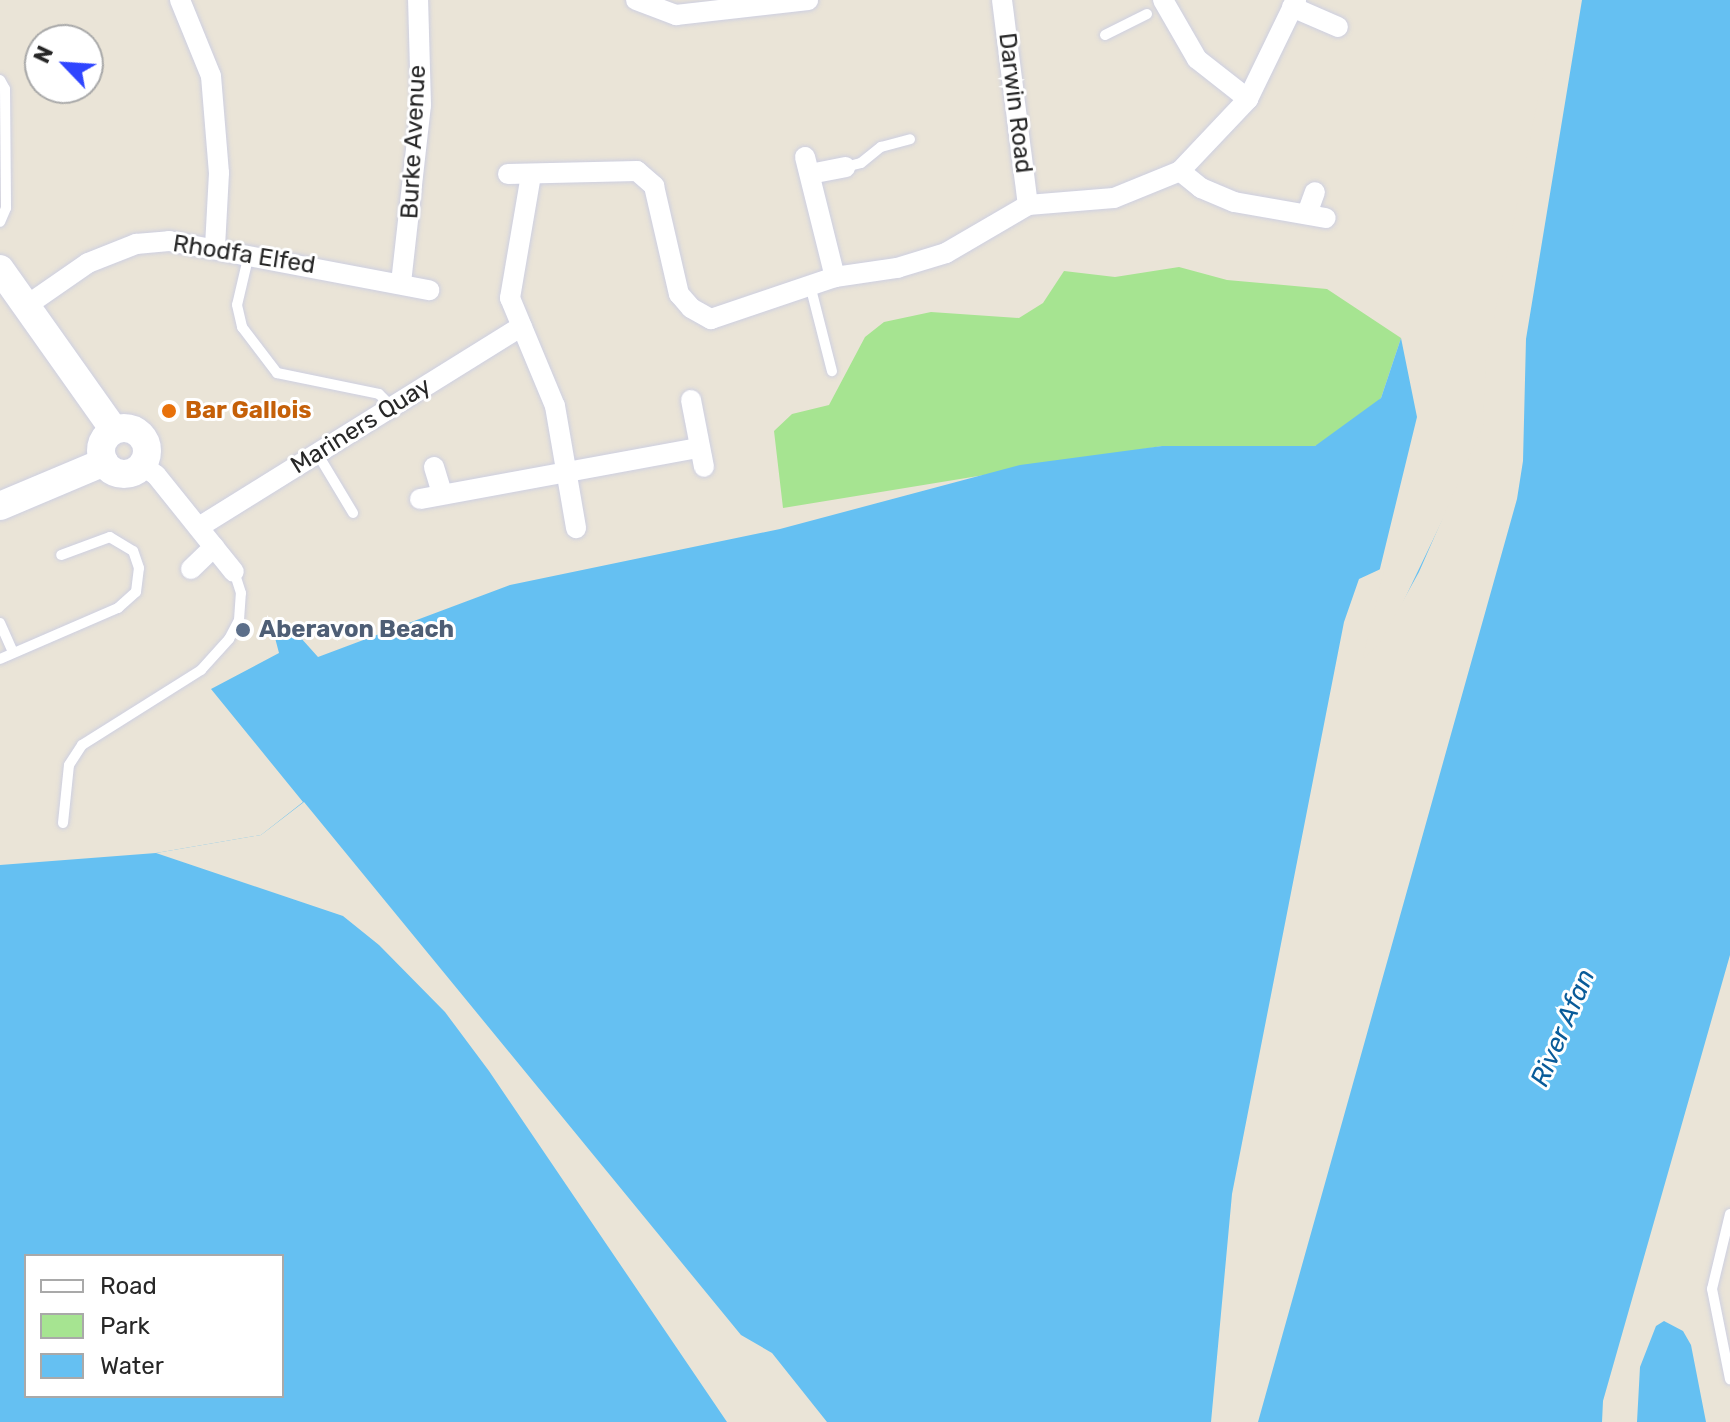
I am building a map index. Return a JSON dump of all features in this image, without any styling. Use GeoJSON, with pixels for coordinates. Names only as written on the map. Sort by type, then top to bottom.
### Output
{"type":"FeatureCollection","features":[{"type":"Feature","properties":{"kind":"street"},"geometry":{"type":"LineString","coordinates":[[180,0],[211,76],[219,173],[215,248]]}},
{"type":"Feature","properties":{"kind":"street","name":"Burke Avenue"},"geometry":{"type":"LineString","coordinates":[[401,283],[421,105],[418,0]]}},
{"type":"Feature","properties":{"kind":"street"},"geometry":{"type":"LineString","coordinates":[[636,0],[676,15],[752,3],[808,0]]}},
{"type":"Feature","properties":{"kind":"street","name":"Darwin Road"},"geometry":{"type":"LineString","coordinates":[[1002,0],[1028,205]]}},
{"type":"Feature","properties":{"kind":"street"},"geometry":{"type":"LineString","coordinates":[[508,174],[637,171],[654,186],[679,294],[691,308],[711,319],[835,277],[897,268],[946,253],[1028,205],[1114,198],[1180,171],[1248,99],[1294,4],[1338,27]]}},
{"type":"Feature","properties":{"kind":"street"},"geometry":{"type":"LineString","coordinates":[[1158,7],[1197,59],[1248,99]]}},
{"type":"Feature","properties":{"kind":"street"},"geometry":{"type":"LineString","coordinates":[[835,277],[807,166],[845,167]]}},
{"type":"Feature","properties":{"kind":"street"},"geometry":{"type":"LineString","coordinates":[[1180,171],[1201,188],[1234,202],[1317,215],[1315,192]]}},
{"type":"Feature","properties":{"kind":"street"},"geometry":{"type":"LineString","coordinates":[[531,175],[510,298],[555,406],[576,528]]}},
{"type":"Feature","properties":{"kind":"street","name":"Rhodfa Elfed"},"geometry":{"type":"LineString","coordinates":[[26,306],[88,263],[136,244],[169,241],[429,290]]}},
{"type":"Feature","properties":{"kind":"street"},"geometry":{"type":"LineString","coordinates":[[0,269],[114,430],[137,432],[147,454],[143,466]]}},
{"type":"Feature","properties":{"kind":"street","name":"Mariners Quay"},"geometry":{"type":"LineString","coordinates":[[199,527],[522,326]]}},
{"type":"Feature","properties":{"kind":"street"},"geometry":{"type":"LineString","coordinates":[[420,499],[566,474],[700,457],[691,400]]}},
{"type":"Feature","properties":{"kind":"street"},"geometry":{"type":"LineString","coordinates":[[114,430],[101,451],[104,462],[117,473],[143,466]]}},
{"type":"Feature","properties":{"kind":"street"},"geometry":{"type":"LineString","coordinates":[[0,506],[104,462]]}},
{"type":"Feature","properties":{"kind":"street"},"geometry":{"type":"LineString","coordinates":[[143,466],[199,527],[234,572]]}},
{"type":"Feature","properties":{"kind":"street"},"geometry":{"type":"LineString","coordinates":[[434,467],[442,494]]}},
{"type":"Feature","properties":{"kind":"street"},"geometry":{"type":"LineString","coordinates":[[191,569],[214,547]]}},
{"type":"Feature","properties":{"kind":"lane"},"geometry":{"type":"LineString","coordinates":[[1105,35],[1158,7]]}},
{"type":"Feature","properties":{"kind":"lane"},"geometry":{"type":"LineString","coordinates":[[0,80],[5,89],[6,208],[0,222]]}},
{"type":"Feature","properties":{"kind":"lane"},"geometry":{"type":"LineString","coordinates":[[845,167],[861,163],[881,147],[910,139]]}},
{"type":"Feature","properties":{"kind":"lane"},"geometry":{"type":"LineString","coordinates":[[249,254],[237,305],[242,327],[277,373],[379,394],[391,406]]}},
{"type":"Feature","properties":{"kind":"lane"},"geometry":{"type":"LineString","coordinates":[[810,285],[832,371]]}},
{"type":"Feature","properties":{"kind":"lane"},"geometry":{"type":"LineString","coordinates":[[317,453],[353,513]]}},
{"type":"Feature","properties":{"kind":"lane"},"geometry":{"type":"LineString","coordinates":[[0,659],[118,608],[136,592],[139,568],[133,551],[110,537],[61,555]]}},
{"type":"Feature","properties":{"kind":"lane"},"geometry":{"type":"LineString","coordinates":[[63,823],[69,765],[82,745],[201,670],[229,639],[239,620],[241,593],[234,572]]}},
{"type":"Feature","properties":{"kind":"lane"},"geometry":{"type":"LineString","coordinates":[[0,623],[13,652]]}},
{"type":"Feature","properties":{"kind":"lane"},"geometry":{"type":"LineString","coordinates":[[1730,1214],[1712,1289],[1730,1379]]}},
{"type":"Feature","properties":{"kind":"green space"},"geometry":{"type":"Polygon","coordinates":[[[1179,267],[1227,280],[1327,289],[1401,338],[1381,398],[1349,431],[1315,446],[1162,446],[783,508],[774,431],[792,414],[829,405],[865,337],[884,322],[931,312],[1019,318],[1043,303],[1064,271],[1115,277],[1179,267]]]}},
{"type":"Feature","properties":{"kind":"water","name":"River Afan"},"geometry":{"type":"Polygon","coordinates":[[[1562,0],[1730,0],[1730,1422],[0,1422],[0,865],[156,853],[261,835],[303,802],[211,689],[279,653],[274,634],[292,628],[318,657],[510,585],[780,529],[1020,465],[1162,446],[1315,446],[1381,398],[1401,338],[1417,417],[1355,671],[1382,646],[1487,427],[1562,0]]]}},
{"type":"Feature","properties":{"kind":"pier"},"geometry":{"type":"Polygon","coordinates":[[[1558,0],[1582,0],[1526,339],[1523,461],[1517,499],[1258,1422],[1211,1422],[1232,1194],[1344,622],[1359,579],[1385,567],[1362,660],[1379,644],[1419,572],[1483,426],[1486,358],[1558,0]]]}},
{"type":"Feature","properties":{"kind":"pier"},"geometry":{"type":"Polygon","coordinates":[[[304,802],[741,1335],[772,1353],[827,1422],[727,1422],[489,1071],[445,1012],[379,945],[343,916],[156,853],[261,835],[304,802]]]}},
{"type":"Feature","properties":{"kind":"pier"},"geometry":{"type":"Polygon","coordinates":[[[1730,955],[1730,1422],[1706,1422],[1691,1345],[1683,1331],[1664,1321],[1656,1326],[1640,1367],[1637,1422],[1602,1422],[1603,1401],[1730,955]]]}},
{"type":"Feature","properties":{"kind":"place","name":"Bar Gallois"},"geometry":{"type":"Point","coordinates":[169,411]}},
{"type":"Feature","properties":{"kind":"place","name":"Aberavon Beach"},"geometry":{"type":"Point","coordinates":[243,630]}}]}
